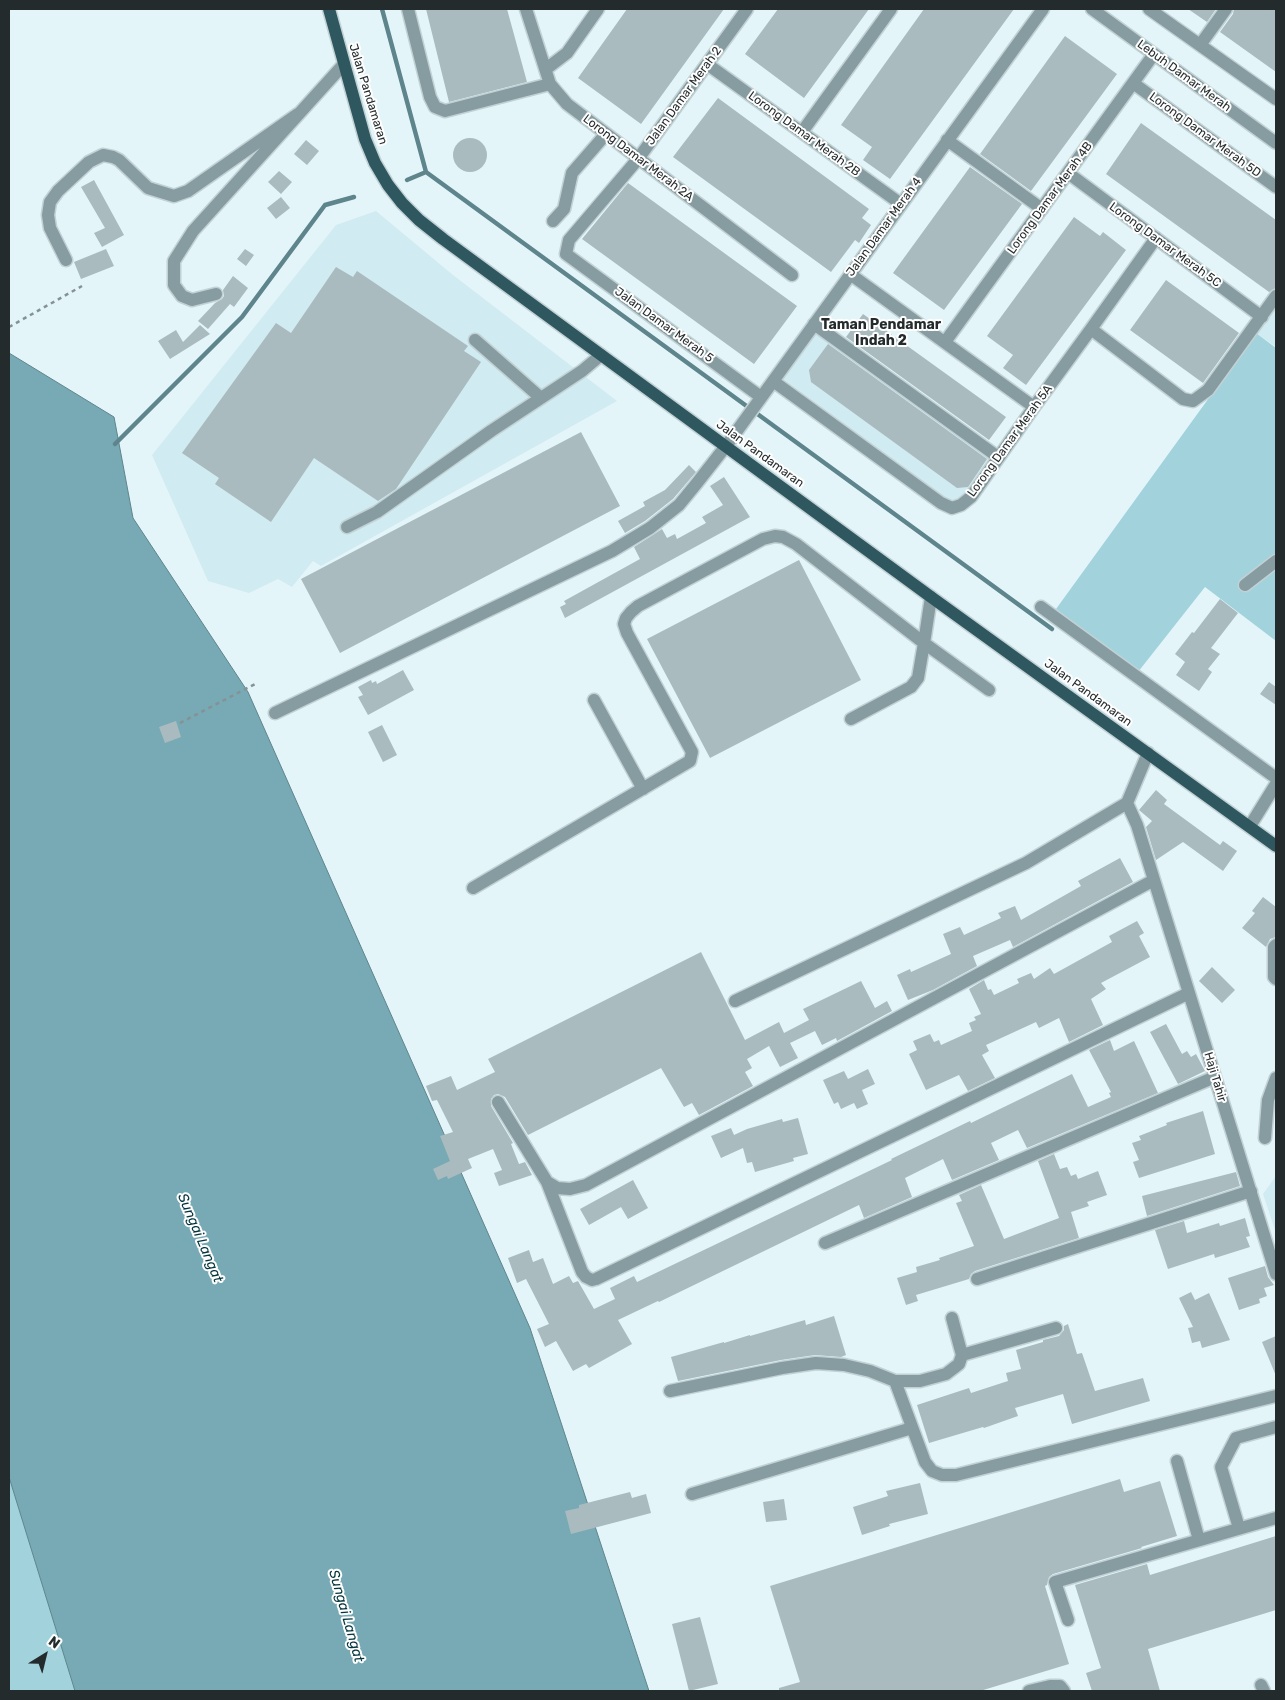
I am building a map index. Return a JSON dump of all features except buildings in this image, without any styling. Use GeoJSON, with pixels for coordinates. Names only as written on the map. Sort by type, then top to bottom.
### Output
{"type":"FeatureCollection","features":[{"type":"Feature","properties":{"kind":"main road","name":"Jalan Pandamaran"},"geometry":{"type":"LineString","coordinates":[[329,9],[365,139],[375,163],[388,185],[402,203],[443,239],[931,597],[1276,846]]}},
{"type":"Feature","properties":{"kind":"street"},"geometry":{"type":"LineString","coordinates":[[408,9],[430,97],[435,107],[445,110],[550,84]]}},
{"type":"Feature","properties":{"kind":"street","name":"Lorong Damar Merah 2A"},"geometry":{"type":"LineString","coordinates":[[526,9],[550,84],[567,104],[792,275]]}},
{"type":"Feature","properties":{"kind":"street"},"geometry":{"type":"LineString","coordinates":[[546,69],[567,53],[598,9]]}},
{"type":"Feature","properties":{"kind":"street","name":"Jalan Damar Merah 2"},"geometry":{"type":"LineString","coordinates":[[566,254],[570,240],[638,159],[747,9]]}},
{"type":"Feature","properties":{"kind":"street"},"geometry":{"type":"LineString","coordinates":[[802,132],[891,9]]}},
{"type":"Feature","properties":{"kind":"street","name":"Jalan Damar Merah 4"},"geometry":{"type":"LineString","coordinates":[[276,713],[612,551],[650,528],[679,505],[726,446],[1043,9]]}},
{"type":"Feature","properties":{"kind":"street","name":"Lebuh Damar Merah"},"geometry":{"type":"LineString","coordinates":[[1092,9],[1276,143]]}},
{"type":"Feature","properties":{"kind":"street"},"geometry":{"type":"LineString","coordinates":[[1149,9],[1276,99]]}},
{"type":"Feature","properties":{"kind":"street"},"geometry":{"type":"LineString","coordinates":[[1200,44],[1226,9]]}},
{"type":"Feature","properties":{"kind":"street","name":"Lorong Damar Merah 4B"},"geometry":{"type":"LineString","coordinates":[[945,342],[1154,54]]}},
{"type":"Feature","properties":{"kind":"street"},"geometry":{"type":"LineString","coordinates":[[216,294],[192,300],[182,296],[174,285],[174,261],[193,231],[344,64]]}},
{"type":"Feature","properties":{"kind":"street","name":"Lorong Damar Merah 2B"},"geometry":{"type":"LineString","coordinates":[[707,64],[901,204]]}},
{"type":"Feature","properties":{"kind":"street","name":"Lorong Damar Merah 5D"},"geometry":{"type":"LineString","coordinates":[[1133,83],[1276,187]]}},
{"type":"Feature","properties":{"kind":"street"},"geometry":{"type":"LineString","coordinates":[[66,260],[50,228],[48,215],[50,202],[58,191],[89,162],[103,156],[113,157],[119,160],[148,188],[174,196],[188,191],[298,114]]}},
{"type":"Feature","properties":{"kind":"street"},"geometry":{"type":"LineString","coordinates":[[553,220],[564,209],[572,172],[606,134]]}},
{"type":"Feature","properties":{"kind":"street"},"geometry":{"type":"LineString","coordinates":[[947,140],[1042,209]]}},
{"type":"Feature","properties":{"kind":"street","name":"Lorong Damar Merah 5C"},"geometry":{"type":"LineString","coordinates":[[1068,173],[1262,317]]}},
{"type":"Feature","properties":{"kind":"street","name":"Lorong Damar Merah 5A"},"geometry":{"type":"LineString","coordinates":[[773,381],[941,503],[952,508],[962,505],[971,497],[1156,238]]}},
{"type":"Feature","properties":{"kind":"street","name":"Jalan Damar Merah 5"},"geometry":{"type":"LineString","coordinates":[[566,254],[758,401]]}},
{"type":"Feature","properties":{"kind":"street"},"geometry":{"type":"LineString","coordinates":[[850,274],[1034,407]]}},
{"type":"Feature","properties":{"kind":"street"},"geometry":{"type":"LineString","coordinates":[[1092,329],[1183,399],[1193,401],[1208,390],[1276,296]]}},
{"type":"Feature","properties":{"kind":"street"},"geometry":{"type":"LineString","coordinates":[[814,324],[998,457]]}},
{"type":"Feature","properties":{"kind":"street"},"geometry":{"type":"LineString","coordinates":[[475,340],[541,398]]}},
{"type":"Feature","properties":{"kind":"street"},"geometry":{"type":"LineString","coordinates":[[348,527],[377,512],[491,431],[582,371],[601,355]]}},
{"type":"Feature","properties":{"kind":"street"},"geometry":{"type":"LineString","coordinates":[[474,888],[690,761],[692,752],[627,633],[624,624],[626,618],[638,606],[763,539],[775,536],[783,537],[796,544],[924,643],[989,690]]}},
{"type":"Feature","properties":{"kind":"street"},"geometry":{"type":"LineString","coordinates":[[1245,586],[1276,562]]}},
{"type":"Feature","properties":{"kind":"street"},"geometry":{"type":"LineString","coordinates":[[851,719],[911,686],[918,678],[931,597]]}},
{"type":"Feature","properties":{"kind":"street"},"geometry":{"type":"LineString","coordinates":[[1040,607],[1276,778]]}},
{"type":"Feature","properties":{"kind":"street"},"geometry":{"type":"LineString","coordinates":[[594,700],[643,789]]}},
{"type":"Feature","properties":{"kind":"street"},"geometry":{"type":"LineString","coordinates":[[735,1002],[1026,863],[1127,803],[1148,753]]}},
{"type":"Feature","properties":{"kind":"street"},"geometry":{"type":"LineString","coordinates":[[1250,826],[1276,784]]}},
{"type":"Feature","properties":{"kind":"street","name":"Haji Tahir"},"geometry":{"type":"LineString","coordinates":[[1127,803],[1154,880],[1276,1274]]}},
{"type":"Feature","properties":{"kind":"street"},"geometry":{"type":"LineString","coordinates":[[547,1182],[557,1188],[570,1189],[586,1185],[1154,880]]}},
{"type":"Feature","properties":{"kind":"street"},"geometry":{"type":"LineString","coordinates":[[1276,945],[1274,947],[1274,977],[1276,978]]}},
{"type":"Feature","properties":{"kind":"street"},"geometry":{"type":"LineString","coordinates":[[498,1102],[547,1182],[582,1272],[592,1280],[1189,993]]}},
{"type":"Feature","properties":{"kind":"street"},"geometry":{"type":"LineString","coordinates":[[825,1243],[1215,1077]]}},
{"type":"Feature","properties":{"kind":"street"},"geometry":{"type":"LineString","coordinates":[[1266,1138],[1268,1100],[1276,1078]]}},
{"type":"Feature","properties":{"kind":"street"},"geometry":{"type":"LineString","coordinates":[[977,1279],[1251,1191]]}},
{"type":"Feature","properties":{"kind":"street"},"geometry":{"type":"LineString","coordinates":[[670,1391],[816,1363],[844,1365],[870,1371],[895,1381],[920,1381],[946,1374],[959,1364],[962,1355],[952,1318]]}},
{"type":"Feature","properties":{"kind":"street"},"geometry":{"type":"LineString","coordinates":[[962,1355],[1056,1328]]}},
{"type":"Feature","properties":{"kind":"street"},"geometry":{"type":"LineString","coordinates":[[895,1381],[925,1462],[932,1470],[942,1474],[956,1475],[1276,1396]]}},
{"type":"Feature","properties":{"kind":"street"},"geometry":{"type":"LineString","coordinates":[[1239,1528],[1221,1468],[1236,1438],[1276,1427]]}},
{"type":"Feature","properties":{"kind":"street"},"geometry":{"type":"LineString","coordinates":[[692,1494],[912,1428]]}},
{"type":"Feature","properties":{"kind":"street"},"geometry":{"type":"LineString","coordinates":[[1178,1461],[1199,1540]]}},
{"type":"Feature","properties":{"kind":"street"},"geometry":{"type":"LineString","coordinates":[[1068,1620],[1055,1582],[1276,1518]]}},
{"type":"Feature","properties":{"kind":"street"},"geometry":{"type":"LineString","coordinates":[[1029,1691],[1050,1686],[1060,1686],[1064,1691]]}},
{"type":"Feature","properties":{"kind":"path"},"geometry":{"type":"LineString","coordinates":[[9,327],[82,286]]}},
{"type":"Feature","properties":{"kind":"path"},"geometry":{"type":"LineString","coordinates":[[180,723],[257,683]]}},
{"type":"Feature","properties":{"kind":"shaded area"},"geometry":{"type":"Polygon","coordinates":[[[376,211],[453,275],[617,401],[321,566],[313,561],[292,587],[278,579],[249,593],[208,581],[152,455],[336,225],[376,211]]]}},
{"type":"Feature","properties":{"kind":"shaded area"},"geometry":{"type":"Polygon","coordinates":[[[1276,304],[1276,347],[1256,333],[1276,304]]]}},
{"type":"Feature","properties":{"kind":"shaded area"},"geometry":{"type":"Polygon","coordinates":[[[816,329],[992,458],[966,495],[951,502],[782,378],[816,329]]]}},
{"type":"Feature","properties":{"kind":"shaded area"},"geometry":{"type":"Polygon","coordinates":[[[1256,333],[1276,348],[1276,641],[1205,587],[1138,672],[1056,609],[1256,333]]]}},
{"type":"Feature","properties":{"kind":"shaded area"},"geometry":{"type":"Polygon","coordinates":[[[1276,1176],[1276,1233],[1263,1194],[1276,1176]]]}},
{"type":"Feature","properties":{"kind":"shaded area"},"geometry":{"type":"Polygon","coordinates":[[[9,1477],[75,1691],[9,1691],[9,1477]]]}},
{"type":"Feature","properties":{"kind":"water","name":"Sungai Langat"},"geometry":{"type":"Polygon","coordinates":[[[9,353],[114,417],[133,518],[248,692],[530,1328],[649,1691],[75,1691],[9,1477],[9,353]]]}},
{"type":"Feature","properties":{"kind":"waterway"},"geometry":{"type":"LineString","coordinates":[[382,9],[426,172],[1052,629]]}},
{"type":"Feature","properties":{"kind":"waterway"},"geometry":{"type":"LineString","coordinates":[[407,180],[426,172]]}},
{"type":"Feature","properties":{"kind":"waterway"},"geometry":{"type":"LineString","coordinates":[[115,444],[242,317],[325,205],[354,197]]}},
{"type":"Feature","properties":{"kind":"district","name":"Taman Pendamar Indah 2"},"geometry":{"type":"Point","coordinates":[881,334]}}]}
